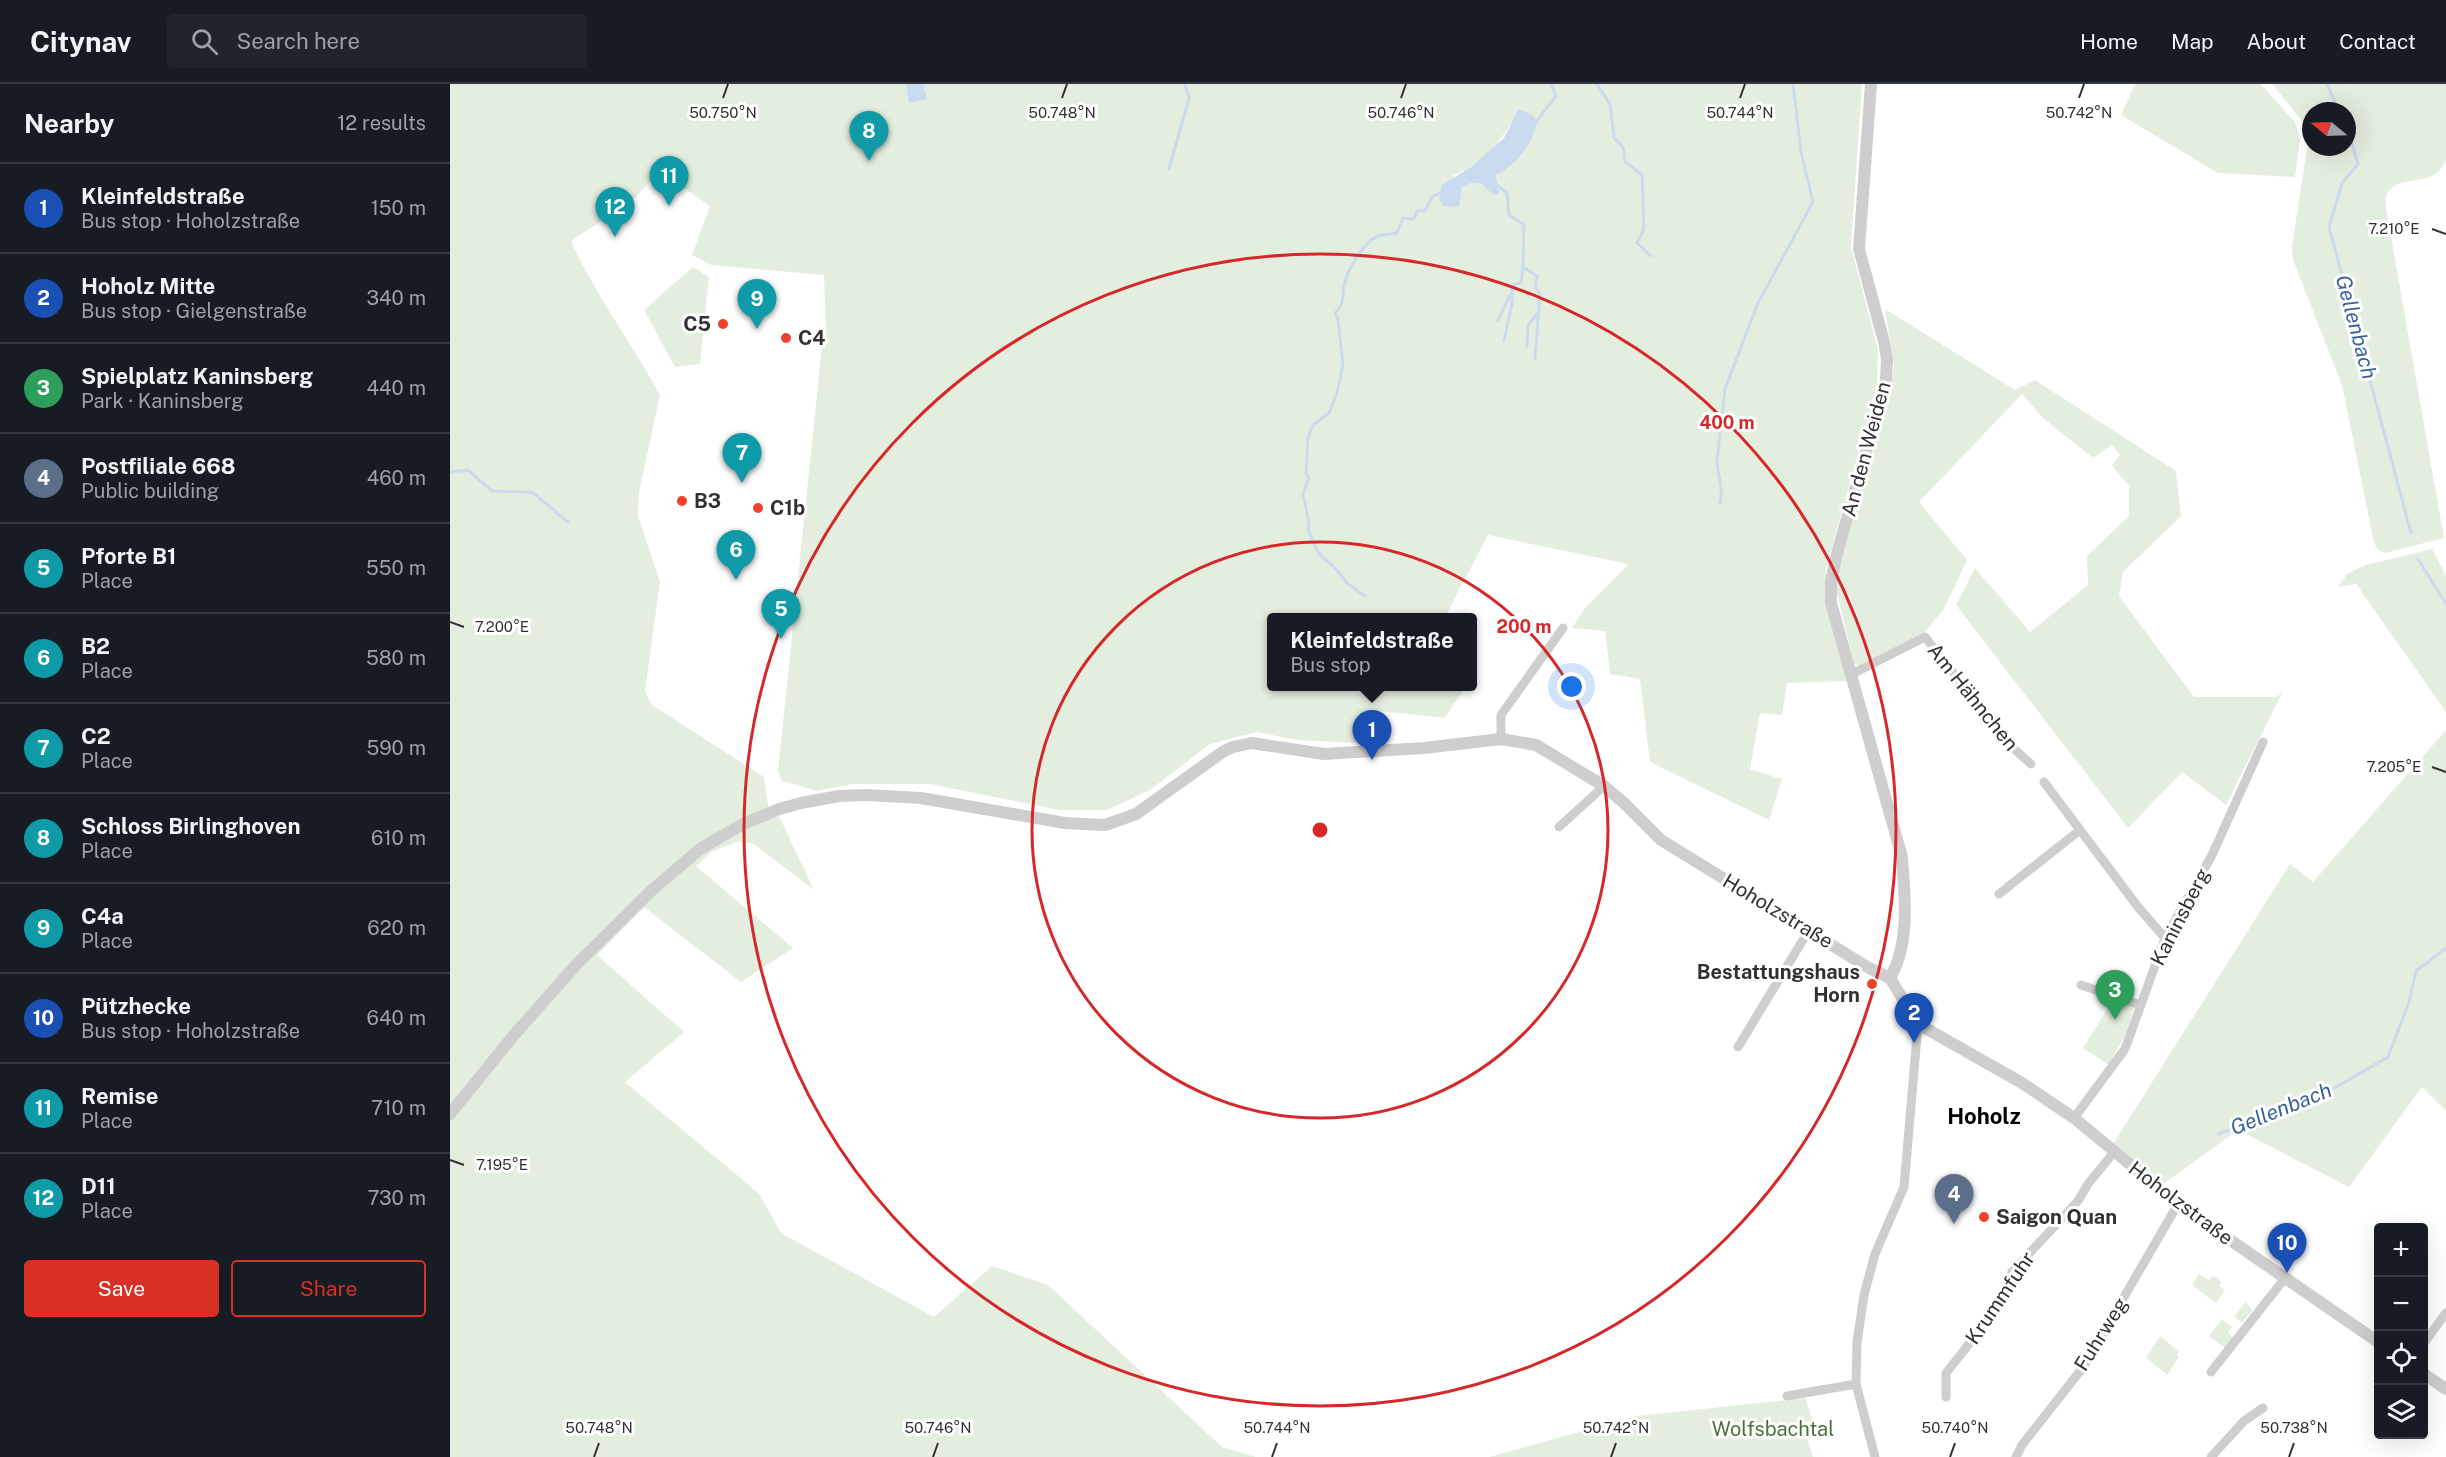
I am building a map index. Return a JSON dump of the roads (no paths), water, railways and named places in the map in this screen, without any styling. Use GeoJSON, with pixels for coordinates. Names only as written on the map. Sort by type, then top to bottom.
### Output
{"type":"FeatureCollection","features":[{"type":"Feature","properties":{"kind":"street","name":"An den Weiden"},"geometry":{"type":"LineString","coordinates":[[1870,84],[1859,249],[1884,342],[1887,370],[1831,581],[1831,603],[1902,857],[1905,896],[1901,943],[1899,961],[1890,978]]}},
{"type":"Feature","properties":{"kind":"street"},"geometry":{"type":"LineString","coordinates":[[1501,739],[1501,715],[1563,628]]}},
{"type":"Feature","properties":{"kind":"street","name":"Am Hähnchen"},"geometry":{"type":"LineString","coordinates":[[1850,673],[1925,637],[2013,748],[2031,764]]}},
{"type":"Feature","properties":{"kind":"street","name":"Hoholzstraße"},"geometry":{"type":"LineString","coordinates":[[450,1114],[514,1035],[576,965],[652,890],[700,849],[741,825],[779,809],[838,796],[898,796],[972,806],[1065,823],[1105,825],[1136,814],[1205,763],[1233,747],[1252,743],[1323,754],[1501,739],[1536,745],[1604,786],[1661,840],[1869,968],[1890,978],[1918,1024],[2022,1083],[2074,1118],[2178,1204],[2374,1339]]}},
{"type":"Feature","properties":{"kind":"street","name":"Kaninsberg"},"geometry":{"type":"LineString","coordinates":[[2074,1118],[2125,1049],[2165,938],[2212,855],[2264,742]]}},
{"type":"Feature","properties":{"kind":"street"},"geometry":{"type":"LineString","coordinates":[[2044,782],[2165,938]]}},
{"type":"Feature","properties":{"kind":"street"},"geometry":{"type":"LineString","coordinates":[[1559,827],[1604,786]]}},
{"type":"Feature","properties":{"kind":"street"},"geometry":{"type":"LineString","coordinates":[[1999,894],[2080,831]]}},
{"type":"Feature","properties":{"kind":"street"},"geometry":{"type":"LineString","coordinates":[[1738,1047],[1809,930]]}},
{"type":"Feature","properties":{"kind":"street"},"geometry":{"type":"LineString","coordinates":[[2081,985],[2140,1005]]}},
{"type":"Feature","properties":{"kind":"street"},"geometry":{"type":"LineString","coordinates":[[1875,1457],[1856,1384],[1857,1342],[1864,1295],[1875,1254],[1904,1187],[1918,1024]]}},
{"type":"Feature","properties":{"kind":"street","name":"Krummfuhr"},"geometry":{"type":"LineString","coordinates":[[1946,1397],[1946,1373],[2004,1300],[2012,1272],[2078,1201],[2088,1184],[2115,1151]]}},
{"type":"Feature","properties":{"kind":"street","name":"Fuhrweg"},"geometry":{"type":"LineString","coordinates":[[2016,1457],[2022,1445],[2084,1365],[2178,1204]]}},
{"type":"Feature","properties":{"kind":"street"},"geometry":{"type":"LineString","coordinates":[[2211,1372],[2285,1278]]}},
{"type":"Feature","properties":{"kind":"street"},"geometry":{"type":"LineString","coordinates":[[2428,1338],[2446,1313]]}},
{"type":"Feature","properties":{"kind":"street"},"geometry":{"type":"LineString","coordinates":[[2428,1377],[2446,1389]]}},
{"type":"Feature","properties":{"kind":"street"},"geometry":{"type":"LineString","coordinates":[[1786,1396],[1856,1384]]}},
{"type":"Feature","properties":{"kind":"street"},"geometry":{"type":"LineString","coordinates":[[2211,1457],[2244,1421],[2263,1408]]}},
{"type":"Feature","properties":{"kind":"water"},"geometry":{"type":"Polygon","coordinates":[[[906,84],[923,84],[927,99],[909,103],[906,84]]]}},
{"type":"Feature","properties":{"kind":"water"},"geometry":{"type":"Polygon","coordinates":[[[1518,109],[1532,115],[1537,121],[1532,138],[1523,152],[1511,165],[1496,175],[1499,193],[1493,195],[1481,183],[1471,183],[1462,187],[1459,207],[1444,206],[1439,199],[1442,185],[1472,166],[1504,138],[1518,109]]]}},
{"type":"Feature","properties":{"kind":"waterway"},"geometry":{"type":"LineString","coordinates":[[1169,169],[1189,98],[1185,84]]}},
{"type":"Feature","properties":{"kind":"waterway"},"geometry":{"type":"LineString","coordinates":[[1536,122],[1556,96],[1551,84]]}},
{"type":"Feature","properties":{"kind":"waterway"},"geometry":{"type":"LineString","coordinates":[[1597,84],[1610,104],[1614,138],[1623,147],[1625,162],[1642,175],[1644,229],[1637,243],[1651,256]]}},
{"type":"Feature","properties":{"kind":"waterway"},"geometry":{"type":"LineString","coordinates":[[1720,503],[1717,460],[1725,389],[1758,303],[1813,202],[1801,152],[1793,84]]}},
{"type":"Feature","properties":{"kind":"waterway","name":"Gellenbach"},"geometry":{"type":"LineString","coordinates":[[2327,84],[2335,102]]}},
{"type":"Feature","properties":{"kind":"waterway","name":"Gellenbach"},"geometry":{"type":"LineString","coordinates":[[2356,156],[2358,164],[2342,183],[2329,227],[2411,533]]}},
{"type":"Feature","properties":{"kind":"waterway"},"geometry":{"type":"LineString","coordinates":[[1497,185],[1507,193],[1509,215],[1524,225],[1523,267],[1537,276],[1535,287],[1540,294],[1535,359]]}},
{"type":"Feature","properties":{"kind":"waterway"},"geometry":{"type":"LineString","coordinates":[[1365,596],[1348,584],[1320,555],[1308,529],[1309,523],[1303,493],[1309,478],[1306,473],[1308,438],[1313,425],[1329,413],[1337,393],[1343,365],[1338,320],[1335,313],[1341,304],[1352,264],[1369,242],[1382,235],[1397,233],[1403,218],[1414,219],[1417,211],[1425,211],[1432,197],[1442,192]]}},
{"type":"Feature","properties":{"kind":"waterway"},"geometry":{"type":"LineString","coordinates":[[1504,341],[1512,304],[1512,285],[1521,283],[1523,267]]}},
{"type":"Feature","properties":{"kind":"waterway"},"geometry":{"type":"LineString","coordinates":[[1498,320],[1510,295]]}},
{"type":"Feature","properties":{"kind":"waterway"},"geometry":{"type":"LineString","coordinates":[[1527,346],[1528,325],[1538,313]]}},
{"type":"Feature","properties":{"kind":"waterway"},"geometry":{"type":"LineString","coordinates":[[450,472],[468,470],[492,491],[532,492],[568,522]]}},
{"type":"Feature","properties":{"kind":"waterway","name":"Gellenbach"},"geometry":{"type":"LineString","coordinates":[[2418,559],[2446,604]]}},
{"type":"Feature","properties":{"kind":"waterway","name":"Gellenbach"},"geometry":{"type":"LineString","coordinates":[[2218,1134],[2316,1099],[2388,1057],[2409,1002],[2416,971],[2446,948]]}},
{"type":"Feature","properties":{"kind":"place","name":"Schloss Birlinghoven"},"geometry":{"type":"Point","coordinates":[869,161]}},
{"type":"Feature","properties":{"kind":"place","name":"Remise"},"geometry":{"type":"Point","coordinates":[669,206]}},
{"type":"Feature","properties":{"kind":"place","name":"D11"},"geometry":{"type":"Point","coordinates":[615,237]}},
{"type":"Feature","properties":{"kind":"place","name":"C5"},"geometry":{"type":"Point","coordinates":[723,324]}},
{"type":"Feature","properties":{"kind":"place","name":"C4a"},"geometry":{"type":"Point","coordinates":[757,329]}},
{"type":"Feature","properties":{"kind":"place","name":"C4"},"geometry":{"type":"Point","coordinates":[786,338]}},
{"type":"Feature","properties":{"kind":"place","name":"C2"},"geometry":{"type":"Point","coordinates":[742,483]}},
{"type":"Feature","properties":{"kind":"place","name":"B3"},"geometry":{"type":"Point","coordinates":[682,501]}},
{"type":"Feature","properties":{"kind":"place","name":"C1b"},"geometry":{"type":"Point","coordinates":[758,508]}},
{"type":"Feature","properties":{"kind":"place","name":"B2"},"geometry":{"type":"Point","coordinates":[736,580]}},
{"type":"Feature","properties":{"kind":"place","name":"Pforte B1"},"geometry":{"type":"Point","coordinates":[781,639]}},
{"type":"Feature","properties":{"kind":"place","name":"Kleinfeldstraße"},"geometry":{"type":"Point","coordinates":[1372,760]}},
{"type":"Feature","properties":{"kind":"place","name":"Bestattungshaus Horn"},"geometry":{"type":"Point","coordinates":[1872,984]}},
{"type":"Feature","properties":{"kind":"place","name":"Spielplatz Kaninsberg"},"geometry":{"type":"Point","coordinates":[2115,1020]}},
{"type":"Feature","properties":{"kind":"place","name":"Hoholz Mitte"},"geometry":{"type":"Point","coordinates":[1914,1043]}},
{"type":"Feature","properties":{"kind":"place","name":"Saigon Quan"},"geometry":{"type":"Point","coordinates":[1984,1217]}},
{"type":"Feature","properties":{"kind":"place","name":"Postfiliale 668"},"geometry":{"type":"Point","coordinates":[1954,1224]}},
{"type":"Feature","properties":{"kind":"place","name":"Pützhecke"},"geometry":{"type":"Point","coordinates":[2287,1273]}},
{"type":"Feature","properties":{"kind":"district","name":"Hoholz"},"geometry":{"type":"Point","coordinates":[1984,1116]}},
{"type":"Feature","properties":{"kind":"park label","name":"Wolfsbachtal"},"geometry":{"type":"Point","coordinates":[1773,1429]}}]}
